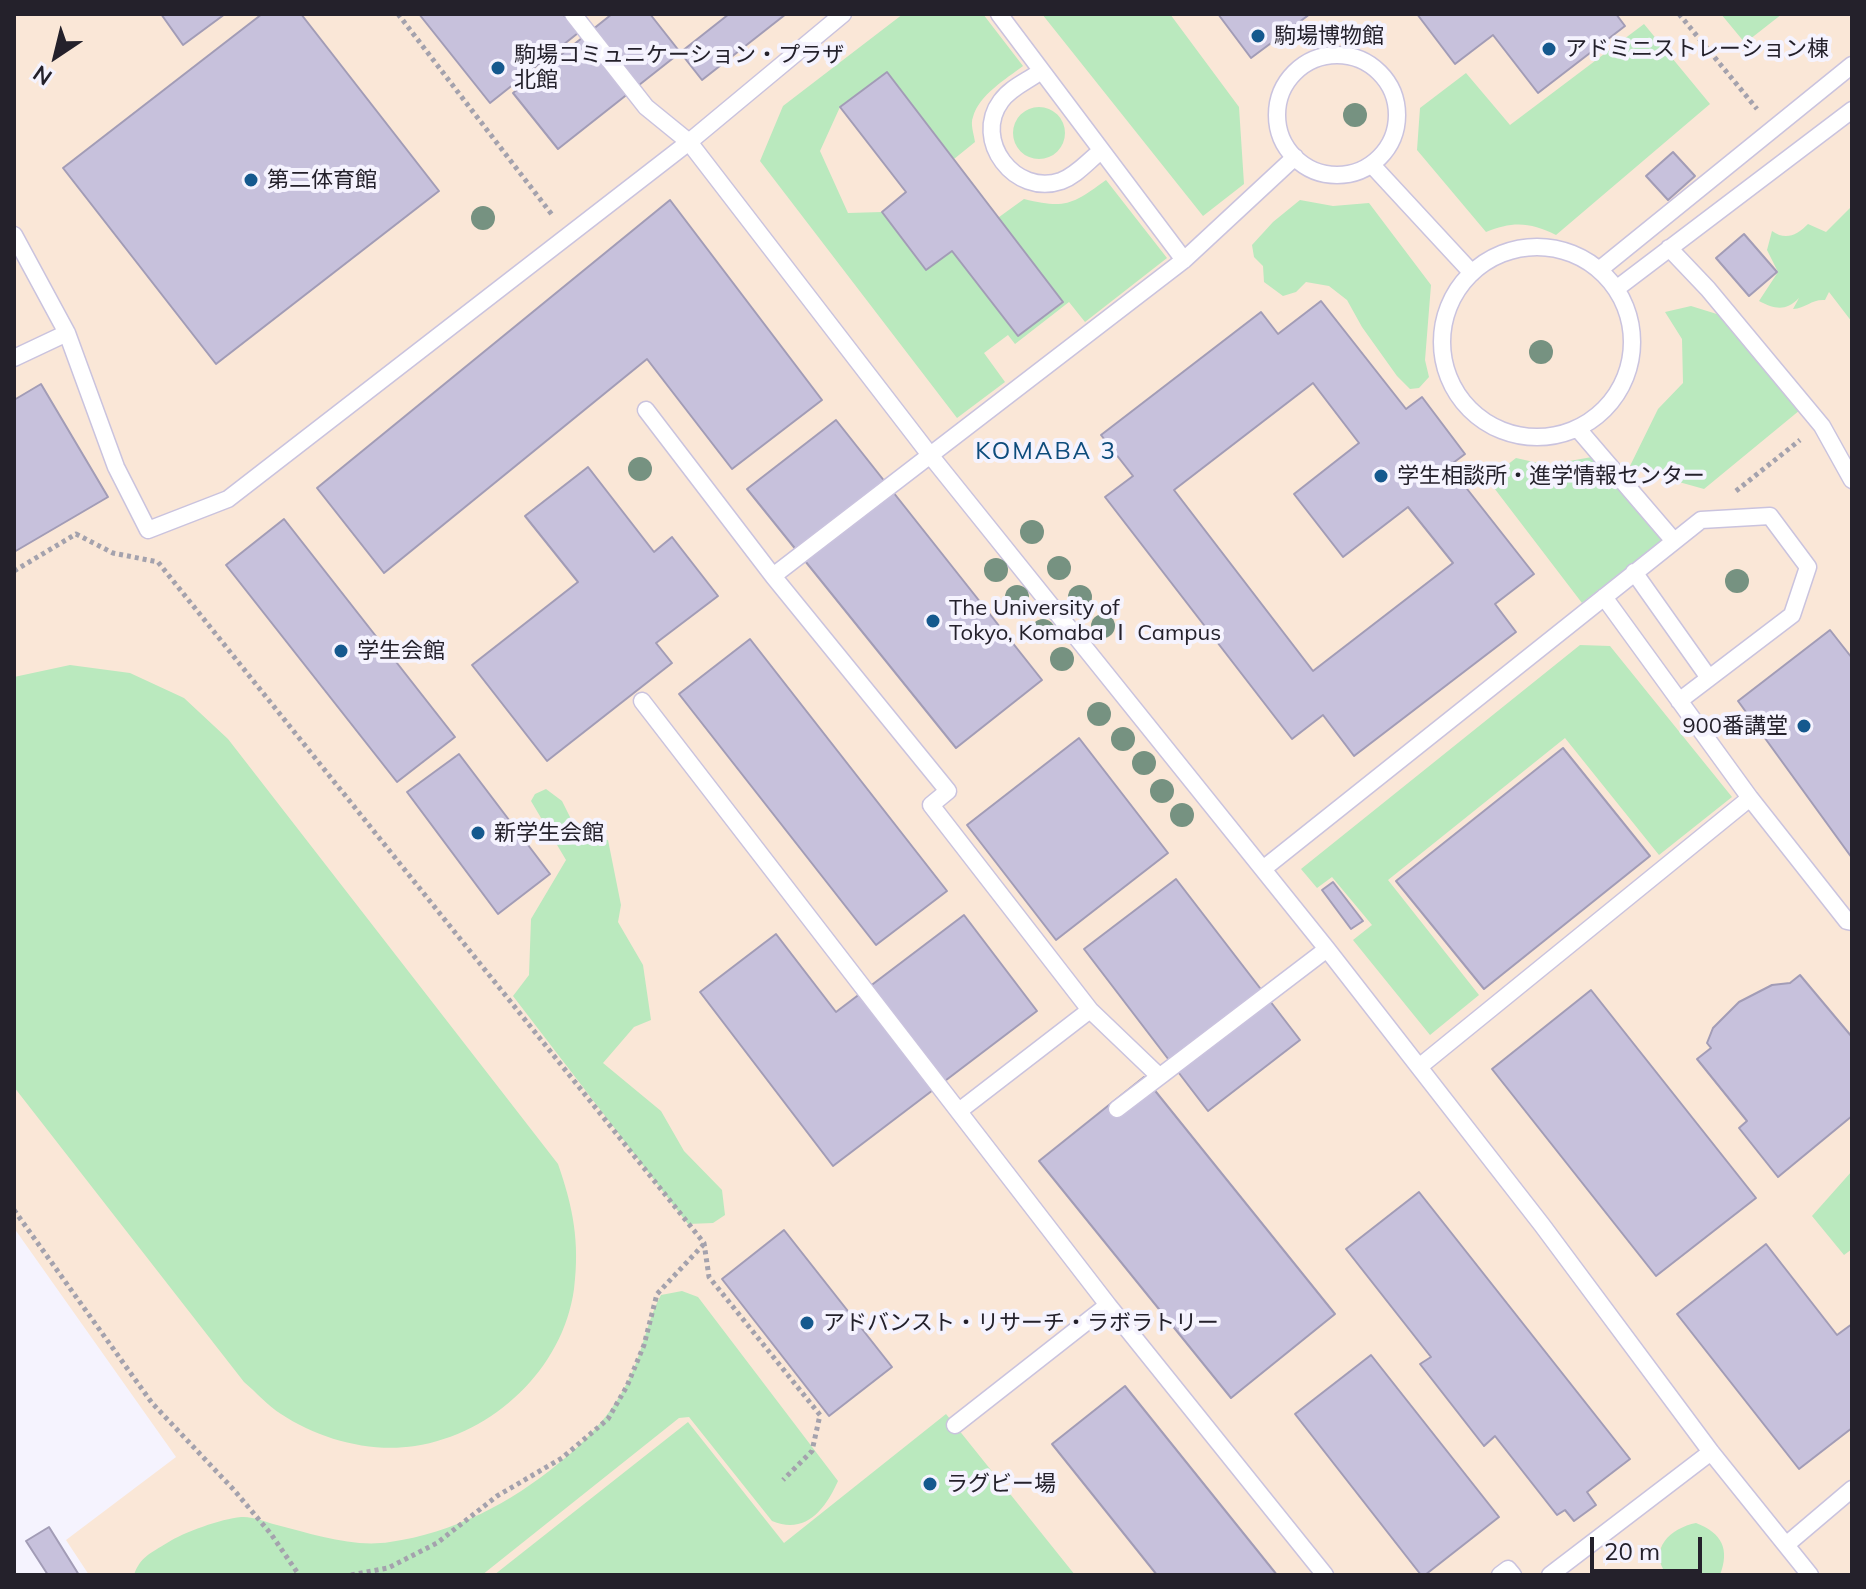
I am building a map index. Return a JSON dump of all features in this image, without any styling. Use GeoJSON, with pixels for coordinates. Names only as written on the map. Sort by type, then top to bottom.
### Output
{"type":"FeatureCollection","features":[{"type":"Feature","properties":{"kind":"lane"},"geometry":{"type":"LineString","coordinates":[[573,14],[646,107],[689,142],[930,455],[1327,949],[1542,1225],[1711,1452],[1810,1575]]}},
{"type":"Feature","properties":{"kind":"lane"},"geometry":{"type":"LineString","coordinates":[[14,235],[67,333],[116,467],[148,530],[228,499],[566,234],[689,142],[843,14]]}},
{"type":"Feature","properties":{"kind":"lane"},"geometry":{"type":"LineString","coordinates":[[999,14],[1184,260]]}},
{"type":"Feature","properties":{"kind":"lane"},"geometry":{"type":"LineString","coordinates":[[1334,54],[1354,57],[1372,65],[1386,79],[1395,98],[1398,118],[1394,137],[1383,155],[1372,165],[1342,175],[1326,174],[1311,169],[1295,157],[1285,144],[1278,125],[1278,105],[1284,86],[1297,70],[1314,59],[1334,54]]}},
{"type":"Feature","properties":{"kind":"lane"},"geometry":{"type":"LineString","coordinates":[[1599,270],[1852,65]]}},
{"type":"Feature","properties":{"kind":"lane"},"geometry":{"type":"LineString","coordinates":[[1041,71],[1013,88],[1001,100],[994,114],[993,139],[1002,162],[1028,181],[1045,183],[1061,181],[1101,151]]}},
{"type":"Feature","properties":{"kind":"lane"},"geometry":{"type":"LineString","coordinates":[[1616,289],[1852,110]]}},
{"type":"Feature","properties":{"kind":"lane"},"geometry":{"type":"LineString","coordinates":[[773,576],[1184,260],[1295,157]]}},
{"type":"Feature","properties":{"kind":"lane"},"geometry":{"type":"LineString","coordinates":[[1372,165],[1472,273]]}},
{"type":"Feature","properties":{"kind":"lane"},"geometry":{"type":"LineString","coordinates":[[1517,248],[1559,249],[1599,270],[1616,289],[1629,318],[1632,345],[1626,376],[1605,409],[1578,429],[1550,437],[1508,433],[1481,419],[1459,397],[1447,375],[1441,343],[1447,310],[1457,290],[1472,273],[1496,255],[1517,248]]}},
{"type":"Feature","properties":{"kind":"lane"},"geometry":{"type":"LineString","coordinates":[[1669,248],[1708,289],[1822,426],[1852,480]]}},
{"type":"Feature","properties":{"kind":"lane"},"geometry":{"type":"LineString","coordinates":[[14,358],[67,333]]}},
{"type":"Feature","properties":{"kind":"lane"},"geometry":{"type":"LineString","coordinates":[[646,410],[773,576],[948,791],[931,805],[1090,1010],[1159,1076]]}},
{"type":"Feature","properties":{"kind":"lane"},"geometry":{"type":"LineString","coordinates":[[1578,429],[1674,541]]}},
{"type":"Feature","properties":{"kind":"lane"},"geometry":{"type":"LineString","coordinates":[[1263,869],[1701,520],[1770,516],[1808,567],[1792,615],[1679,701]]}},
{"type":"Feature","properties":{"kind":"lane"},"geometry":{"type":"LineString","coordinates":[[1634,572],[1709,678]]}},
{"type":"Feature","properties":{"kind":"lane"},"geometry":{"type":"LineString","coordinates":[[1604,597],[1750,798],[1847,921],[1852,922]]}},
{"type":"Feature","properties":{"kind":"lane"},"geometry":{"type":"LineString","coordinates":[[642,701],[1108,1305],[1325,1575]]}},
{"type":"Feature","properties":{"kind":"lane"},"geometry":{"type":"LineString","coordinates":[[1419,1067],[1750,798]]}},
{"type":"Feature","properties":{"kind":"lane"},"geometry":{"type":"LineString","coordinates":[[1117,1109],[1327,949]]}},
{"type":"Feature","properties":{"kind":"lane"},"geometry":{"type":"LineString","coordinates":[[959,1111],[1090,1010]]}},
{"type":"Feature","properties":{"kind":"lane"},"geometry":{"type":"LineString","coordinates":[[955,1425],[1108,1305]]}},
{"type":"Feature","properties":{"kind":"lane"},"geometry":{"type":"LineString","coordinates":[[1550,1575],[1711,1452]]}},
{"type":"Feature","properties":{"kind":"lane"},"geometry":{"type":"LineString","coordinates":[[1786,1545],[1852,1489]]}},
{"type":"Feature","properties":{"kind":"lane"},"geometry":{"type":"LineString","coordinates":[[1500,1575],[1508,1569],[1513,1575]]}},
{"type":"Feature","properties":{"kind":"path"},"geometry":{"type":"LineString","coordinates":[[398,14],[566,234]]}},
{"type":"Feature","properties":{"kind":"path"},"geometry":{"type":"LineString","coordinates":[[1679,14],[1773,129]]}},
{"type":"Feature","properties":{"kind":"path"},"geometry":{"type":"LineString","coordinates":[[1701,520],[1802,438],[1822,426]]}},
{"type":"Feature","properties":{"kind":"path"},"geometry":{"type":"LineString","coordinates":[[14,571],[76,534],[113,553],[158,562],[704,1243],[709,1277],[820,1415],[812,1451],[783,1480]]}},
{"type":"Feature","properties":{"kind":"path"},"geometry":{"type":"LineString","coordinates":[[14,1210],[152,1403],[234,1490],[271,1534],[299,1575]]}},
{"type":"Feature","properties":{"kind":"path"},"geometry":{"type":"LineString","coordinates":[[351,1575],[388,1568],[437,1543],[497,1496],[562,1458],[608,1419],[627,1386],[644,1345],[657,1294],[704,1243]]}},
{"type":"Feature","properties":{"kind":"shaded area","name":"The University of Tokyo, Komaba Ⅰ Campus"},"geometry":{"type":"Polygon","coordinates":[[[14,14],[1852,14],[1852,1575],[89,1575],[66,1540],[176,1457],[14,1228],[14,14]]]}},
{"type":"Feature","properties":{"kind":"green space"},"geometry":{"type":"Polygon","coordinates":[[[903,14],[983,14],[1023,66],[981,102],[972,120],[975,142],[954,159],[887,72],[840,107],[820,151],[848,213],[882,212],[926,270],[1024,199],[1049,204],[1068,203],[1106,180],[1167,258],[1085,322],[1069,302],[1015,344],[1008,335],[984,353],[1005,382],[957,418],[760,161],[783,106],[903,14]]]}},
{"type":"Feature","properties":{"kind":"green space"},"geometry":{"type":"Polygon","coordinates":[[[1042,14],[1170,14],[1239,107],[1244,184],[1203,216],[1042,14]]]}},
{"type":"Feature","properties":{"kind":"green space"},"geometry":{"type":"Polygon","coordinates":[[[1721,14],[1782,14],[1745,43],[1721,14]]]}},
{"type":"Feature","properties":{"kind":"green space"},"geometry":{"type":"Polygon","coordinates":[[[1644,24],[1710,104],[1556,235],[1521,224],[1486,232],[1417,150],[1420,108],[1466,73],[1510,125],[1644,24]]]}},
{"type":"Feature","properties":{"kind":"green space"},"geometry":{"type":"Polygon","coordinates":[[[1039,107],[1057,115],[1065,133],[1057,151],[1039,159],[1021,151],[1013,133],[1021,115],[1039,107]]]}},
{"type":"Feature","properties":{"kind":"green space"},"geometry":{"type":"Polygon","coordinates":[[[1300,200],[1333,206],[1369,203],[1431,285],[1425,360],[1429,377],[1419,388],[1410,389],[1397,376],[1347,300],[1329,286],[1306,282],[1296,292],[1283,296],[1264,282],[1263,266],[1254,257],[1252,245],[1273,222],[1300,200]]]}},
{"type":"Feature","properties":{"kind":"green space"},"geometry":{"type":"Polygon","coordinates":[[[1852,206],[1852,322],[1829,292],[1825,300],[1793,309],[1799,298],[1789,306],[1780,308],[1759,301],[1778,272],[1767,250],[1772,231],[1782,236],[1791,235],[1808,224],[1826,232],[1852,206]]]}},
{"type":"Feature","properties":{"kind":"green space"},"geometry":{"type":"Polygon","coordinates":[[[1691,306],[1720,315],[1800,410],[1704,489],[1629,468],[1658,409],[1683,383],[1682,339],[1665,312],[1691,306]]]}},
{"type":"Feature","properties":{"kind":"green space"},"geometry":{"type":"Polygon","coordinates":[[[1592,457],[1662,540],[1582,603],[1488,480],[1516,458],[1547,465],[1592,457]]]}},
{"type":"Feature","properties":{"kind":"green space"},"geometry":{"type":"Polygon","coordinates":[[[1580,645],[1610,646],[1732,797],[1659,855],[1565,738],[1388,880],[1479,995],[1430,1035],[1353,940],[1372,925],[1332,877],[1317,888],[1301,869],[1580,645]]]}},
{"type":"Feature","properties":{"kind":"green space"},"geometry":{"type":"Polygon","coordinates":[[[70,665],[130,673],[184,698],[228,739],[558,1164],[568,1195],[576,1240],[576,1272],[567,1318],[555,1346],[520,1393],[471,1428],[415,1446],[362,1446],[312,1431],[276,1411],[244,1382],[14,1087],[14,677],[70,665]]]}},
{"type":"Feature","properties":{"kind":"green space"},"geometry":{"type":"Polygon","coordinates":[[[546,789],[562,801],[580,837],[608,840],[621,905],[618,922],[643,965],[651,1020],[634,1027],[603,1063],[661,1111],[684,1151],[722,1190],[725,1215],[713,1223],[688,1224],[513,996],[529,975],[531,919],[566,860],[531,801],[535,794],[546,789]]]}},
{"type":"Feature","properties":{"kind":"green space"},"geometry":{"type":"Polygon","coordinates":[[[1852,1171],[1852,1249],[1844,1255],[1812,1216],[1852,1171]]]}},
{"type":"Feature","properties":{"kind":"green space"},"geometry":{"type":"Polygon","coordinates":[[[682,1291],[698,1297],[838,1481],[820,1510],[804,1522],[794,1525],[772,1521],[689,1417],[679,1418],[482,1575],[134,1575],[147,1556],[174,1539],[233,1518],[250,1517],[333,1539],[376,1543],[413,1538],[480,1514],[541,1478],[594,1430],[630,1378],[661,1295],[682,1291]]]}},
{"type":"Feature","properties":{"kind":"green space","name":"ラグビー場"},"geometry":{"type":"Polygon","coordinates":[[[946,1414],[1075,1575],[494,1575],[688,1422],[784,1543],[946,1414]]]}},
{"type":"Feature","properties":{"kind":"green space"},"geometry":{"type":"Polygon","coordinates":[[[1696,1523],[1712,1532],[1722,1543],[1724,1557],[1720,1575],[1667,1575],[1661,1566],[1661,1548],[1678,1530],[1696,1523]]]}},
{"type":"Feature","properties":{"kind":"building"},"geometry":{"type":"Polygon","coordinates":[[[161,14],[225,14],[183,45],[161,14]]]}},
{"type":"Feature","properties":{"kind":"building","name":"第二体育館"},"geometry":{"type":"Polygon","coordinates":[[[262,14],[301,14],[439,191],[216,364],[63,168],[262,14]]]}},
{"type":"Feature","properties":{"kind":"building","name":"駒場コミュニケーション・プラザ 北館"},"geometry":{"type":"Polygon","coordinates":[[[419,14],[563,14],[578,33],[490,103],[419,14]]]}},
{"type":"Feature","properties":{"kind":"building"},"geometry":{"type":"Polygon","coordinates":[[[612,14],[729,14],[558,149],[513,93],[612,14]]]}},
{"type":"Feature","properties":{"kind":"building"},"geometry":{"type":"Polygon","coordinates":[[[650,14],[786,14],[702,80],[650,14]]]}},
{"type":"Feature","properties":{"kind":"building","name":"駒場博物館"},"geometry":{"type":"Polygon","coordinates":[[[1218,14],[1310,14],[1251,58],[1218,14]]]}},
{"type":"Feature","properties":{"kind":"building","name":"アドミニストレーション棟"},"geometry":{"type":"Polygon","coordinates":[[[1417,14],[1616,14],[1625,26],[1538,93],[1493,35],[1455,64],[1417,14]]]}},
{"type":"Feature","properties":{"kind":"building"},"geometry":{"type":"Polygon","coordinates":[[[887,72],[1063,302],[1018,336],[952,251],[926,270],[882,212],[906,192],[840,107],[887,72]]]}},
{"type":"Feature","properties":{"kind":"building"},"geometry":{"type":"Polygon","coordinates":[[[1673,152],[1695,176],[1668,200],[1646,176],[1673,152]]]}},
{"type":"Feature","properties":{"kind":"building"},"geometry":{"type":"Polygon","coordinates":[[[670,200],[822,400],[732,469],[647,359],[384,573],[317,488],[670,200]]]}},
{"type":"Feature","properties":{"kind":"building"},"geometry":{"type":"Polygon","coordinates":[[[1744,234],[1777,272],[1749,296],[1716,258],[1744,234]]]}},
{"type":"Feature","properties":{"kind":"building"},"geometry":{"type":"Polygon","coordinates":[[[1321,301],[1406,409],[1422,397],[1465,454],[1449,466],[1534,574],[1495,604],[1516,632],[1354,756],[1323,715],[1292,739],[1105,497],[1133,476],[1101,435],[1261,312],[1278,334],[1321,301]],[[1313,383],[1174,490],[1313,671],[1453,563],[1408,507],[1343,557],[1294,494],[1359,443],[1313,383]]]}},
{"type":"Feature","properties":{"kind":"building"},"geometry":{"type":"Polygon","coordinates":[[[41,384],[108,497],[14,552],[14,400],[41,384]]]}},
{"type":"Feature","properties":{"kind":"building"},"geometry":{"type":"Polygon","coordinates":[[[836,420],[1042,680],[956,748],[747,489],[836,420]]]}},
{"type":"Feature","properties":{"kind":"building"},"geometry":{"type":"Polygon","coordinates":[[[588,467],[654,552],[672,537],[718,596],[656,643],[672,663],[547,761],[472,665],[578,582],[525,516],[588,467]]]}},
{"type":"Feature","properties":{"kind":"building","name":"学生会館"},"geometry":{"type":"Polygon","coordinates":[[[284,519],[455,737],[397,782],[226,565],[284,519]]]}},
{"type":"Feature","properties":{"kind":"building","name":"900番講堂"},"geometry":{"type":"Polygon","coordinates":[[[1830,630],[1852,658],[1852,858],[1738,701],[1830,630]]]}},
{"type":"Feature","properties":{"kind":"building"},"geometry":{"type":"Polygon","coordinates":[[[750,639],[947,891],[876,945],[679,694],[750,639]]]}},
{"type":"Feature","properties":{"kind":"building"},"geometry":{"type":"Polygon","coordinates":[[[1079,738],[1168,853],[1056,940],[967,825],[1079,738]]]}},
{"type":"Feature","properties":{"kind":"building"},"geometry":{"type":"Polygon","coordinates":[[[1563,748],[1650,856],[1484,989],[1396,881],[1563,748]]]}},
{"type":"Feature","properties":{"kind":"building","name":"新学生会館"},"geometry":{"type":"Polygon","coordinates":[[[459,754],[550,874],[498,914],[407,792],[459,754]]]}},
{"type":"Feature","properties":{"kind":"building"},"geometry":{"type":"Polygon","coordinates":[[[1176,879],[1300,1040],[1208,1111],[1084,949],[1176,879]]]}},
{"type":"Feature","properties":{"kind":"building"},"geometry":{"type":"Polygon","coordinates":[[[1333,882],[1363,921],[1351,929],[1322,890],[1333,882]]]}},
{"type":"Feature","properties":{"kind":"building"},"geometry":{"type":"Polygon","coordinates":[[[964,915],[1037,1011],[833,1166],[700,992],[776,934],[836,1012],[964,915]]]}},
{"type":"Feature","properties":{"kind":"building"},"geometry":{"type":"Polygon","coordinates":[[[1800,975],[1852,1037],[1852,1116],[1778,1177],[1739,1128],[1747,1121],[1697,1059],[1711,1048],[1707,1043],[1713,1028],[1739,1002],[1772,985],[1790,983],[1800,975]]]}},
{"type":"Feature","properties":{"kind":"building"},"geometry":{"type":"Polygon","coordinates":[[[1591,990],[1756,1198],[1656,1276],[1492,1069],[1591,990]]]}},
{"type":"Feature","properties":{"kind":"building"},"geometry":{"type":"Polygon","coordinates":[[[1144,1077],[1335,1314],[1231,1398],[1039,1161],[1144,1077]]]}},
{"type":"Feature","properties":{"kind":"building"},"geometry":{"type":"Polygon","coordinates":[[[1419,1192],[1630,1459],[1587,1492],[1596,1505],[1574,1521],[1565,1510],[1557,1515],[1495,1436],[1484,1446],[1420,1364],[1431,1357],[1346,1249],[1419,1192]]]}},
{"type":"Feature","properties":{"kind":"building","name":"アドバンスト・リサーチ・ラボラトリー"},"geometry":{"type":"Polygon","coordinates":[[[784,1230],[892,1367],[829,1416],[722,1279],[784,1230]]]}},
{"type":"Feature","properties":{"kind":"building"},"geometry":{"type":"Polygon","coordinates":[[[1766,1244],[1837,1335],[1852,1324],[1852,1428],[1799,1469],[1677,1314],[1766,1244]]]}},
{"type":"Feature","properties":{"kind":"building"},"geometry":{"type":"Polygon","coordinates":[[[1371,1355],[1499,1517],[1425,1575],[1421,1575],[1295,1414],[1371,1355]]]}},
{"type":"Feature","properties":{"kind":"building"},"geometry":{"type":"Polygon","coordinates":[[[1125,1386],[1277,1575],[1157,1575],[1052,1444],[1125,1386]]]}},
{"type":"Feature","properties":{"kind":"building"},"geometry":{"type":"Polygon","coordinates":[[[49,1527],[79,1575],[48,1575],[26,1541],[49,1527]]]}},
{"type":"Feature","properties":{"kind":"place","name":"駒場博物館"},"geometry":{"type":"Point","coordinates":[1258,36]}},
{"type":"Feature","properties":{"kind":"place","name":"アドミニストレーション棟"},"geometry":{"type":"Point","coordinates":[1549,49]}},
{"type":"Feature","properties":{"kind":"place","name":"駒場コミュニケーション・プラザ 北館"},"geometry":{"type":"Point","coordinates":[498,68]}},
{"type":"Feature","properties":{"kind":"place","name":"第二体育館"},"geometry":{"type":"Point","coordinates":[251,180]}},
{"type":"Feature","properties":{"kind":"place","name":"学生相談所・進学情報センター"},"geometry":{"type":"Point","coordinates":[1381,476]}},
{"type":"Feature","properties":{"kind":"place","name":"The University of Tokyo, Komaba Ⅰ Campus"},"geometry":{"type":"Point","coordinates":[933,621]}},
{"type":"Feature","properties":{"kind":"place","name":"学生会館"},"geometry":{"type":"Point","coordinates":[341,651]}},
{"type":"Feature","properties":{"kind":"place","name":"900番講堂"},"geometry":{"type":"Point","coordinates":[1804,726]}},
{"type":"Feature","properties":{"kind":"place","name":"新学生会館"},"geometry":{"type":"Point","coordinates":[478,833]}},
{"type":"Feature","properties":{"kind":"place","name":"アドバンスト・リサーチ・ラボラトリー"},"geometry":{"type":"Point","coordinates":[807,1323]}},
{"type":"Feature","properties":{"kind":"place","name":"ラグビー場"},"geometry":{"type":"Point","coordinates":[930,1484]}},
{"type":"Feature","properties":{"kind":"district","name":"KOMABA 3"},"geometry":{"type":"Point","coordinates":[1046,452]}}]}
